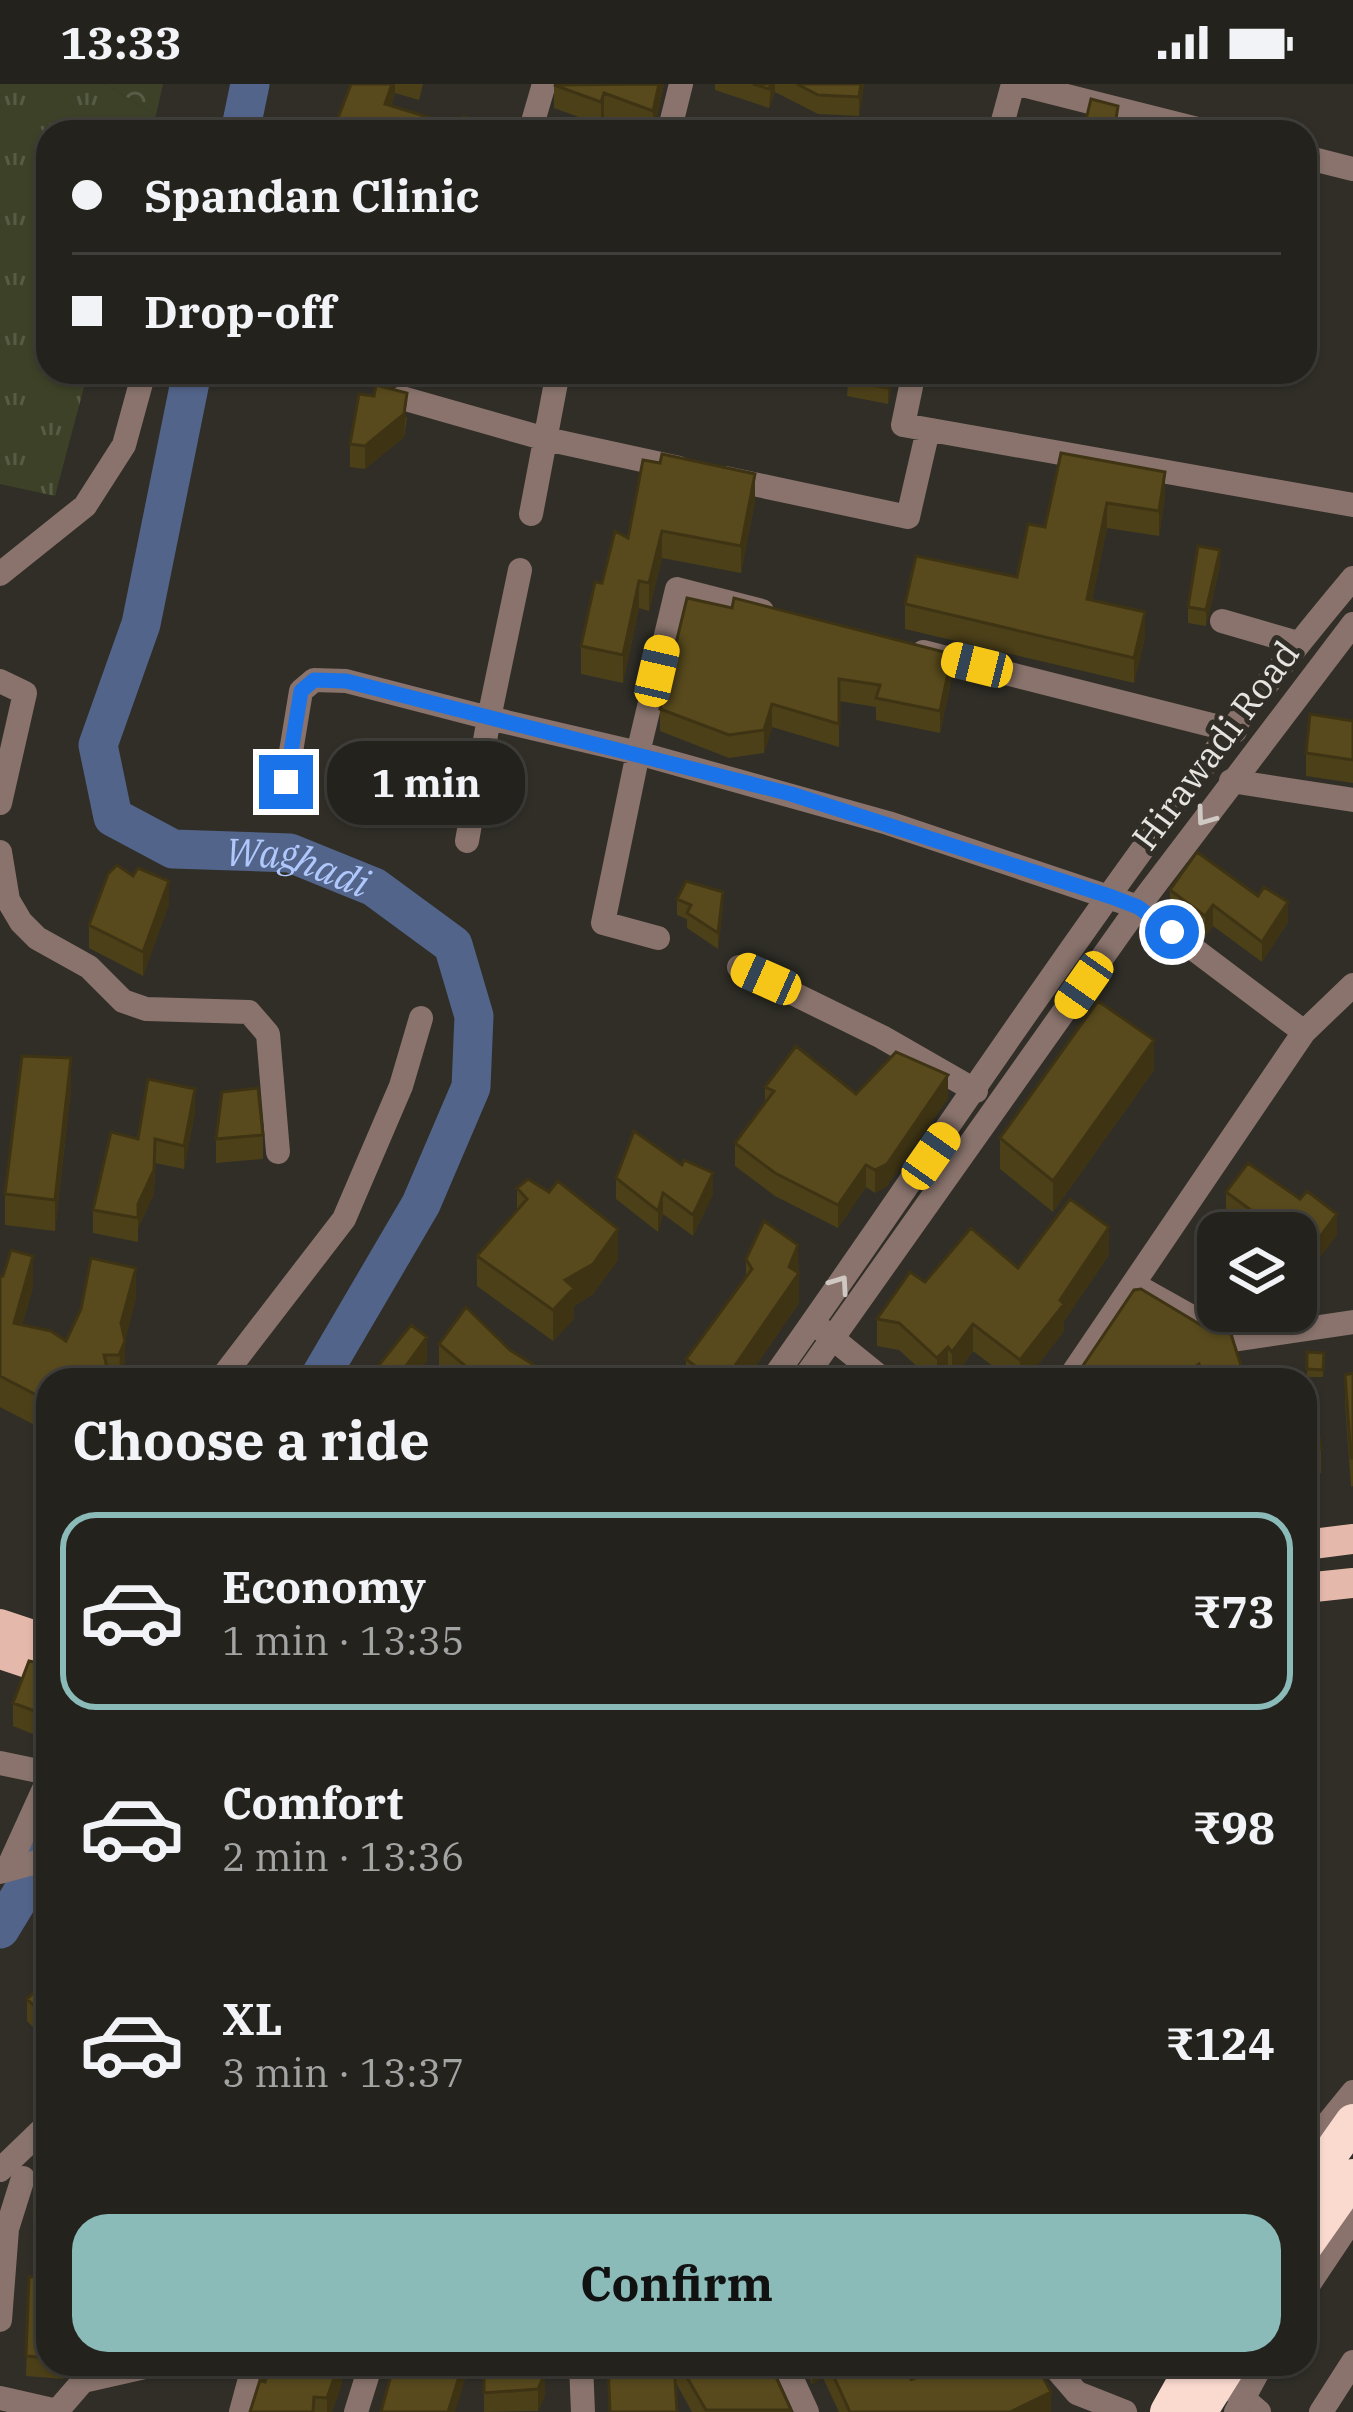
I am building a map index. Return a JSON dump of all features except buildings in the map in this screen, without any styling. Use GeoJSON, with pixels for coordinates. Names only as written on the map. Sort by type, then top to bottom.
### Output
{"type":"FeatureCollection","features":[{"type":"Feature","properties":{"kind":"highway"},"geometry":{"type":"LineString","coordinates":[[1317,2173],[1353,2122]]}},
{"type":"Feature","properties":{"kind":"highway"},"geometry":{"type":"LineString","coordinates":[[1317,2228],[1353,2177]]}},
{"type":"Feature","properties":{"kind":"highway"},"geometry":{"type":"LineString","coordinates":[[1168,2412],[1191,2376]]}},
{"type":"Feature","properties":{"kind":"highway"},"geometry":{"type":"LineString","coordinates":[[1199,2412],[1221,2376]]}},
{"type":"Feature","properties":{"kind":"main road"},"geometry":{"type":"LineString","coordinates":[[1317,1544],[1353,1539]]}},
{"type":"Feature","properties":{"kind":"main road"},"geometry":{"type":"LineString","coordinates":[[1317,1587],[1353,1583]]}},
{"type":"Feature","properties":{"kind":"main road"},"geometry":{"type":"LineString","coordinates":[[0,1624],[36,1636]]}},
{"type":"Feature","properties":{"kind":"main road"},"geometry":{"type":"LineString","coordinates":[[0,1654],[36,1666]]}},
{"type":"Feature","properties":{"kind":"street"},"geometry":{"type":"LineString","coordinates":[[534,120],[544,84]]}},
{"type":"Feature","properties":{"kind":"street"},"geometry":{"type":"LineString","coordinates":[[672,120],[681,84]]}},
{"type":"Feature","properties":{"kind":"street"},"geometry":{"type":"LineString","coordinates":[[1004,120],[1016,84],[1161,120]]}},
{"type":"Feature","properties":{"kind":"street"},"geometry":{"type":"LineString","coordinates":[[1317,160],[1353,169]]}},
{"type":"Feature","properties":{"kind":"street"},"geometry":{"type":"LineString","coordinates":[[0,574],[26,548],[85,506],[124,445],[141,384]]}},
{"type":"Feature","properties":{"kind":"street"},"geometry":{"type":"LineString","coordinates":[[531,514],[556,384]]}},
{"type":"Feature","properties":{"kind":"street"},"geometry":{"type":"LineString","coordinates":[[912,384],[903,425],[1353,505]]}},
{"type":"Feature","properties":{"kind":"street"},"geometry":{"type":"LineString","coordinates":[[402,398],[546,439],[908,517],[928,430]]}},
{"type":"Feature","properties":{"kind":"street"},"geometry":{"type":"LineString","coordinates":[[467,841],[520,570]]}},
{"type":"Feature","properties":{"kind":"street"},"geometry":{"type":"LineString","coordinates":[[784,1368],[823,1330],[976,1091],[1112,897],[1298,643],[1353,578]]}},
{"type":"Feature","properties":{"kind":"street"},"geometry":{"type":"LineString","coordinates":[[658,938],[603,923],[676,589],[788,617]]}},
{"type":"Feature","properties":{"kind":"street"},"geometry":{"type":"LineString","coordinates":[[1222,621],[1298,643]]}},
{"type":"Feature","properties":{"kind":"street","name":"Hirawadi Road"},"geometry":{"type":"LineString","coordinates":[[808,1368],[823,1330],[1231,781],[1343,649],[1353,624]]}},
{"type":"Feature","properties":{"kind":"street"},"geometry":{"type":"LineString","coordinates":[[900,646],[1235,731]]}},
{"type":"Feature","properties":{"kind":"street"},"geometry":{"type":"LineString","coordinates":[[286,782],[301,691],[314,680],[346,681],[791,794],[1112,897],[1138,907],[1304,1032]]}},
{"type":"Feature","properties":{"kind":"street"},"geometry":{"type":"LineString","coordinates":[[0,681],[25,693],[0,803]]}},
{"type":"Feature","properties":{"kind":"street"},"geometry":{"type":"LineString","coordinates":[[1231,781],[1353,800]]}},
{"type":"Feature","properties":{"kind":"street"},"geometry":{"type":"LineString","coordinates":[[0,852],[4,898],[37,938],[89,967],[123,1001],[146,1009],[249,1012],[268,1034],[278,1152]]}},
{"type":"Feature","properties":{"kind":"street"},"geometry":{"type":"LineString","coordinates":[[739,967],[883,1037],[976,1091]]}},
{"type":"Feature","properties":{"kind":"street"},"geometry":{"type":"LineString","coordinates":[[1076,1368],[1304,1032],[1353,985]]}},
{"type":"Feature","properties":{"kind":"street"},"geometry":{"type":"LineString","coordinates":[[229,1368],[344,1219],[401,1085],[421,1018]]}},
{"type":"Feature","properties":{"kind":"street"},"geometry":{"type":"LineString","coordinates":[[1133,1283],[1233,1340],[1353,1322]]}},
{"type":"Feature","properties":{"kind":"street"},"geometry":{"type":"LineString","coordinates":[[823,1330],[869,1368]]}},
{"type":"Feature","properties":{"kind":"street"},"geometry":{"type":"LineString","coordinates":[[0,1763],[36,1773]]}},
{"type":"Feature","properties":{"kind":"street"},"geometry":{"type":"LineString","coordinates":[[9,1870],[36,1805]]}},
{"type":"Feature","properties":{"kind":"street"},"geometry":{"type":"LineString","coordinates":[[1317,2136],[1353,2092]]}},
{"type":"Feature","properties":{"kind":"street"},"geometry":{"type":"LineString","coordinates":[[0,2320],[7,2229],[19,2173],[36,2144]]}},
{"type":"Feature","properties":{"kind":"street"},"geometry":{"type":"LineString","coordinates":[[1317,2272],[1353,2218]]}},
{"type":"Feature","properties":{"kind":"street"},"geometry":{"type":"LineString","coordinates":[[1321,2412],[1353,2362]]}},
{"type":"Feature","properties":{"kind":"street"},"geometry":{"type":"LineString","coordinates":[[0,2398],[57,2412],[83,2381],[105,2376]]}},
{"type":"Feature","properties":{"kind":"street"},"geometry":{"type":"LineString","coordinates":[[241,2412],[251,2376]]}},
{"type":"Feature","properties":{"kind":"street"},"geometry":{"type":"LineString","coordinates":[[356,2412],[367,2376]]}},
{"type":"Feature","properties":{"kind":"street"},"geometry":{"type":"LineString","coordinates":[[581,2376],[583,2412]]}},
{"type":"Feature","properties":{"kind":"street"},"geometry":{"type":"LineString","coordinates":[[790,2376],[807,2412]]}},
{"type":"Feature","properties":{"kind":"street"},"geometry":{"type":"LineString","coordinates":[[1062,2376],[1077,2393],[1112,2410]]}},
{"type":"Feature","properties":{"kind":"street"},"geometry":{"type":"LineString","coordinates":[[1151,2412],[1170,2376]]}},
{"type":"Feature","properties":{"kind":"street"},"geometry":{"type":"LineString","coordinates":[[1212,2376],[1246,2408],[1258,2376]]}},
{"type":"Feature","properties":{"kind":"green space"},"geometry":{"type":"Polygon","coordinates":[[[0,84],[105,84],[156,115],[155,120],[36,120],[36,384],[85,384],[55,496],[0,484],[0,84]]]}},
{"type":"Feature","properties":{"kind":"green space"},"geometry":{"type":"Polygon","coordinates":[[[105,84],[163,84],[156,115],[105,84]]]}},
{"type":"Feature","properties":{"kind":"waterway","name":"Waghadi"},"geometry":{"type":"LineString","coordinates":[[242,120],[250,84]]}},
{"type":"Feature","properties":{"kind":"waterway","name":"Waghadi"},"geometry":{"type":"LineString","coordinates":[[190,384],[141,624],[98,745],[113,817],[173,849],[290,853],[374,887],[453,945],[474,1016],[471,1087],[421,1204],[325,1368]]}},
{"type":"Feature","properties":{"kind":"waterway","name":"Waghadi"},"geometry":{"type":"LineString","coordinates":[[0,1929],[36,1870]]}},
{"type":"Feature","properties":{"kind":"route"},"geometry":{"type":"LineString","coordinates":[[286,782],[301,691],[314,680],[346,681],[638,753],[888,823],[1112,897],[1138,907],[1172,932]]}}]}
